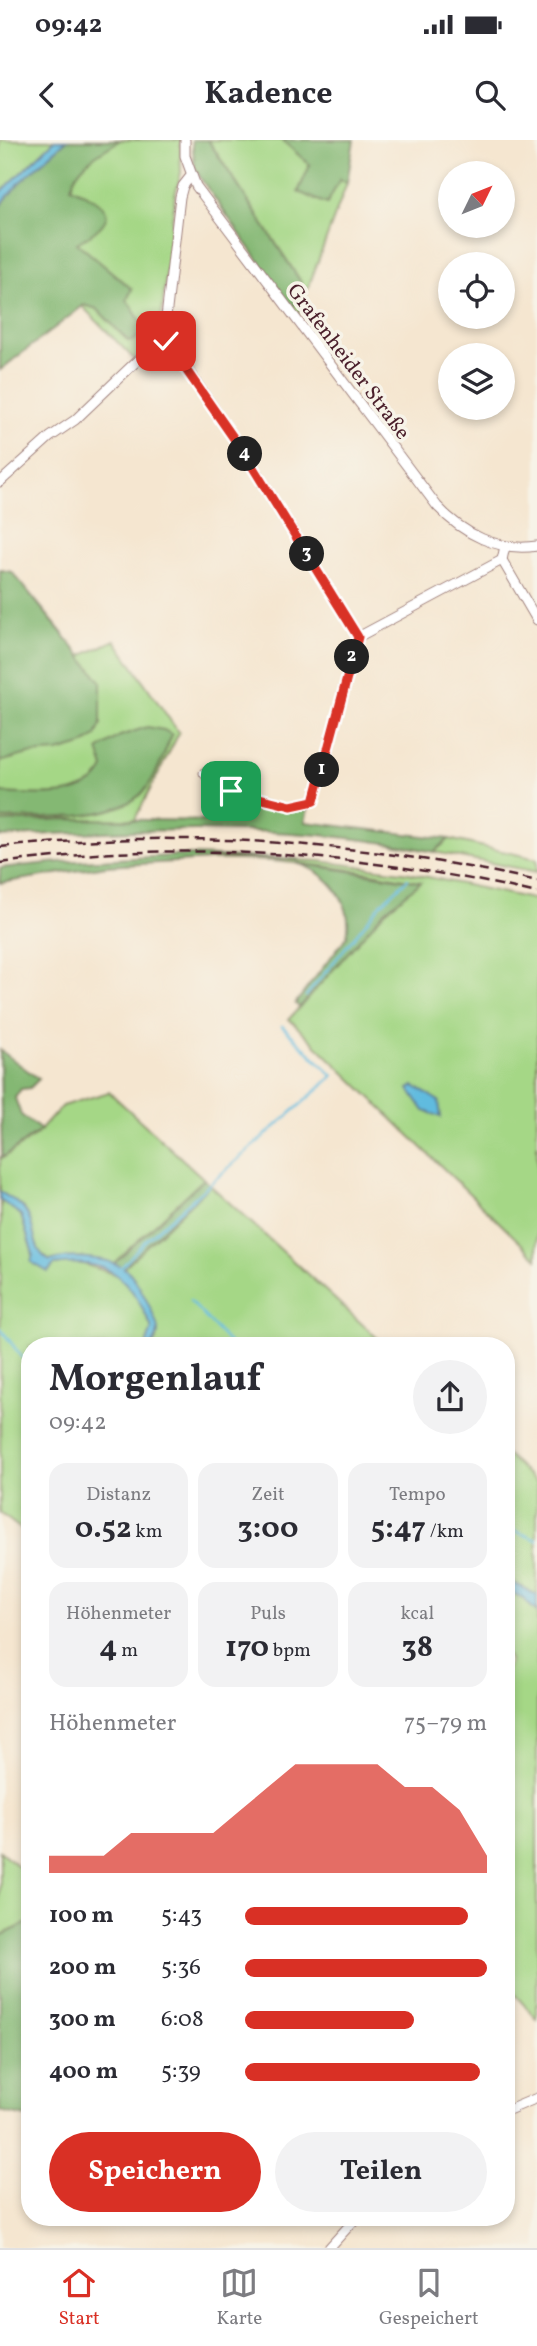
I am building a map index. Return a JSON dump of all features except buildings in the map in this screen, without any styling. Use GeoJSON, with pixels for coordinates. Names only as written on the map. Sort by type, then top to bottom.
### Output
{"type":"FeatureCollection","features":[{"type":"Feature","properties":{"kind":"street","name":"Grafenheider Straße"},"geometry":{"type":"LineString","coordinates":[[185,140],[190,177],[275,295],[437,506],[460,528],[505,546],[537,547]]}},
{"type":"Feature","properties":{"kind":"street"},"geometry":{"type":"LineString","coordinates":[[0,482],[75,420],[164,335],[180,197],[183,186],[190,177]]}},
{"type":"Feature","properties":{"kind":"street"},"geometry":{"type":"LineString","coordinates":[[164,335],[244,453],[358,637],[314,801],[291,806],[224,790],[216,787],[204,773]]}},
{"type":"Feature","properties":{"kind":"street"},"geometry":{"type":"LineString","coordinates":[[505,546],[502,561],[537,620]]}},
{"type":"Feature","properties":{"kind":"street"},"geometry":{"type":"LineString","coordinates":[[358,637],[502,561]]}},
{"type":"Feature","properties":{"kind":"street"},"geometry":{"type":"LineString","coordinates":[[515,2107],[537,2098]]}},
{"type":"Feature","properties":{"kind":"street"},"geometry":{"type":"LineString","coordinates":[[330,2248],[349,2226]]}},
{"type":"Feature","properties":{"kind":"green space"},"geometry":{"type":"Polygon","coordinates":[[[0,140],[55,140],[0,193],[0,140]]]}},
{"type":"Feature","properties":{"kind":"green space"},"geometry":{"type":"Polygon","coordinates":[[[67,140],[180,140],[181,173],[175,195],[161,321],[134,359],[82,306],[0,370],[0,206],[19,183],[67,140]]]}},
{"type":"Feature","properties":{"kind":"green space"},"geometry":{"type":"Polygon","coordinates":[[[67,140],[120,140],[91,159],[74,178],[71,187],[96,200],[106,213],[106,219],[101,226],[77,243],[132,289],[127,300],[145,328],[135,340],[128,341],[97,309],[84,305],[0,370],[0,206],[19,183],[67,140]]]}},
{"type":"Feature","properties":{"kind":"green space"},"geometry":{"type":"Polygon","coordinates":[[[192,140],[208,140],[301,282],[293,309],[201,179],[195,168],[192,140]]]}},
{"type":"Feature","properties":{"kind":"green space"},"geometry":{"type":"Polygon","coordinates":[[[208,140],[282,140],[310,165],[347,183],[298,315],[293,309],[301,282],[208,140]]]}},
{"type":"Feature","properties":{"kind":"green space"},"geometry":{"type":"Polygon","coordinates":[[[282,140],[354,140],[347,183],[340,179],[327,204],[298,192],[310,165],[282,140]]]}},
{"type":"Feature","properties":{"kind":"green space"},"geometry":{"type":"Polygon","coordinates":[[[0,570],[12,572],[81,656],[115,640],[179,733],[135,819],[0,822],[0,570]]]}},
{"type":"Feature","properties":{"kind":"green space"},"geometry":{"type":"Polygon","coordinates":[[[0,570],[12,572],[101,681],[101,724],[96,736],[82,745],[58,752],[28,754],[0,762],[0,570]]]}},
{"type":"Feature","properties":{"kind":"green space"},"geometry":{"type":"Polygon","coordinates":[[[147,727],[164,730],[172,735],[151,781],[142,793],[129,802],[113,809],[75,816],[0,819],[0,793],[58,794],[85,787],[96,779],[104,768],[98,750],[120,736],[147,727]]]}},
{"type":"Feature","properties":{"kind":"green space"},"geometry":{"type":"Polygon","coordinates":[[[228,794],[290,810],[308,809],[305,822],[449,839],[434,852],[328,836],[217,830],[0,837],[0,822],[68,819],[228,821],[228,794]]]}},
{"type":"Feature","properties":{"kind":"green space"},"geometry":{"type":"Polygon","coordinates":[[[449,839],[537,859],[537,872],[434,852],[449,839]]]}},
{"type":"Feature","properties":{"kind":"green space"},"geometry":{"type":"Polygon","coordinates":[[[191,855],[299,859],[210,857],[209,860],[106,866],[0,883],[0,868],[191,855]]]}},
{"type":"Feature","properties":{"kind":"green space"},"geometry":{"type":"Polygon","coordinates":[[[209,857],[318,861],[409,873],[537,900],[537,1259],[289,1019],[384,912],[420,882],[315,865],[209,860],[209,857]]]}},
{"type":"Feature","properties":{"kind":"green space"},"geometry":{"type":"Polygon","coordinates":[[[296,863],[421,882],[384,912],[300,1007],[295,1004],[347,936],[348,923],[342,900],[336,890],[318,873],[296,863]]]}},
{"type":"Feature","properties":{"kind":"green space"},"geometry":{"type":"Polygon","coordinates":[[[0,1050],[39,1079],[30,1088],[21,1089],[15,1098],[21,1115],[41,1130],[2,1158],[0,1050]]]}},
{"type":"Feature","properties":{"kind":"green space"},"geometry":{"type":"Polygon","coordinates":[[[109,1092],[204,1179],[112,1265],[82,1257],[50,1261],[37,1250],[24,1208],[0,1192],[0,1157],[3,1158],[36,1135],[62,1106],[109,1092]]]}},
{"type":"Feature","properties":{"kind":"green space"},"geometry":{"type":"Polygon","coordinates":[[[204,1179],[210,1185],[122,1269],[112,1265],[204,1179]]]}},
{"type":"Feature","properties":{"kind":"green space"},"geometry":{"type":"Polygon","coordinates":[[[210,1185],[376,1337],[157,1337],[141,1290],[122,1269],[210,1185]]]}},
{"type":"Feature","properties":{"kind":"green space"},"geometry":{"type":"Polygon","coordinates":[[[1,1200],[21,1215],[33,1254],[54,1265],[77,1262],[123,1277],[139,1298],[152,1328],[149,1337],[21,1337],[21,1529],[0,1513],[1,1200]]]}},
{"type":"Feature","properties":{"kind":"green space"},"geometry":{"type":"Polygon","coordinates":[[[515,1462],[537,1483],[537,1595],[515,1584],[515,1462]]]}},
{"type":"Feature","properties":{"kind":"green space"},"geometry":{"type":"Polygon","coordinates":[[[515,1594],[537,1612],[537,2019],[515,1995],[515,1594]]]}},
{"type":"Feature","properties":{"kind":"green space"},"geometry":{"type":"Polygon","coordinates":[[[0,1851],[21,1869],[21,1926],[0,1936],[0,1851]]]}},
{"type":"Feature","properties":{"kind":"green space"},"geometry":{"type":"Polygon","coordinates":[[[21,1926],[21,2116],[0,2111],[0,1936],[21,1926]]]}},
{"type":"Feature","properties":{"kind":"water"},"geometry":{"type":"Polygon","coordinates":[[[55,140],[67,140],[19,183],[0,206],[0,193],[55,140]]]}},
{"type":"Feature","properties":{"kind":"water"},"geometry":{"type":"Polygon","coordinates":[[[414,1086],[439,1101],[441,1117],[424,1111],[409,1089],[414,1086]]]}},
{"type":"Feature","properties":{"kind":"water"},"geometry":{"type":"Polygon","coordinates":[[[0,1192],[15,1201],[28,1214],[39,1250],[50,1261],[91,1258],[113,1263],[129,1272],[155,1318],[158,1331],[156,1337],[149,1337],[152,1328],[144,1311],[127,1284],[117,1275],[105,1268],[74,1263],[54,1265],[48,1272],[31,1262],[33,1254],[21,1215],[0,1200],[0,1192]]]}},
{"type":"Feature","properties":{"kind":"water"},"geometry":{"type":"Polygon","coordinates":[[[515,1584],[537,1595],[537,1612],[515,1594],[515,1584]]]}},
{"type":"Feature","properties":{"kind":"waterway"},"geometry":{"type":"LineString","coordinates":[[306,996],[382,903],[408,879]]}},
{"type":"Feature","properties":{"kind":"waterway"},"geometry":{"type":"LineString","coordinates":[[119,1270],[145,1241],[333,1076],[282,1026]]}},
{"type":"Feature","properties":{"kind":"waterway"},"geometry":{"type":"LineString","coordinates":[[190,1301],[224,1337]]}},
{"type":"Feature","properties":{"kind":"waterway"},"geometry":{"type":"LineString","coordinates":[[0,1328],[21,1356]]}},
{"type":"Feature","properties":{"kind":"waterway"},"geometry":{"type":"LineString","coordinates":[[515,1531],[537,1540]]}},
{"type":"Feature","properties":{"kind":"railway"},"geometry":{"type":"LineString","coordinates":[[0,847],[135,839],[270,842],[404,856],[537,881]]}},
{"type":"Feature","properties":{"kind":"railway"},"geometry":{"type":"LineString","coordinates":[[0,863],[135,852],[270,854],[404,868],[537,893]]}},
{"type":"Feature","properties":{"kind":"route"},"geometry":{"type":"LineString","coordinates":[[166,341],[270,493],[358,637],[314,801],[299,807],[231,791]]}}]}
